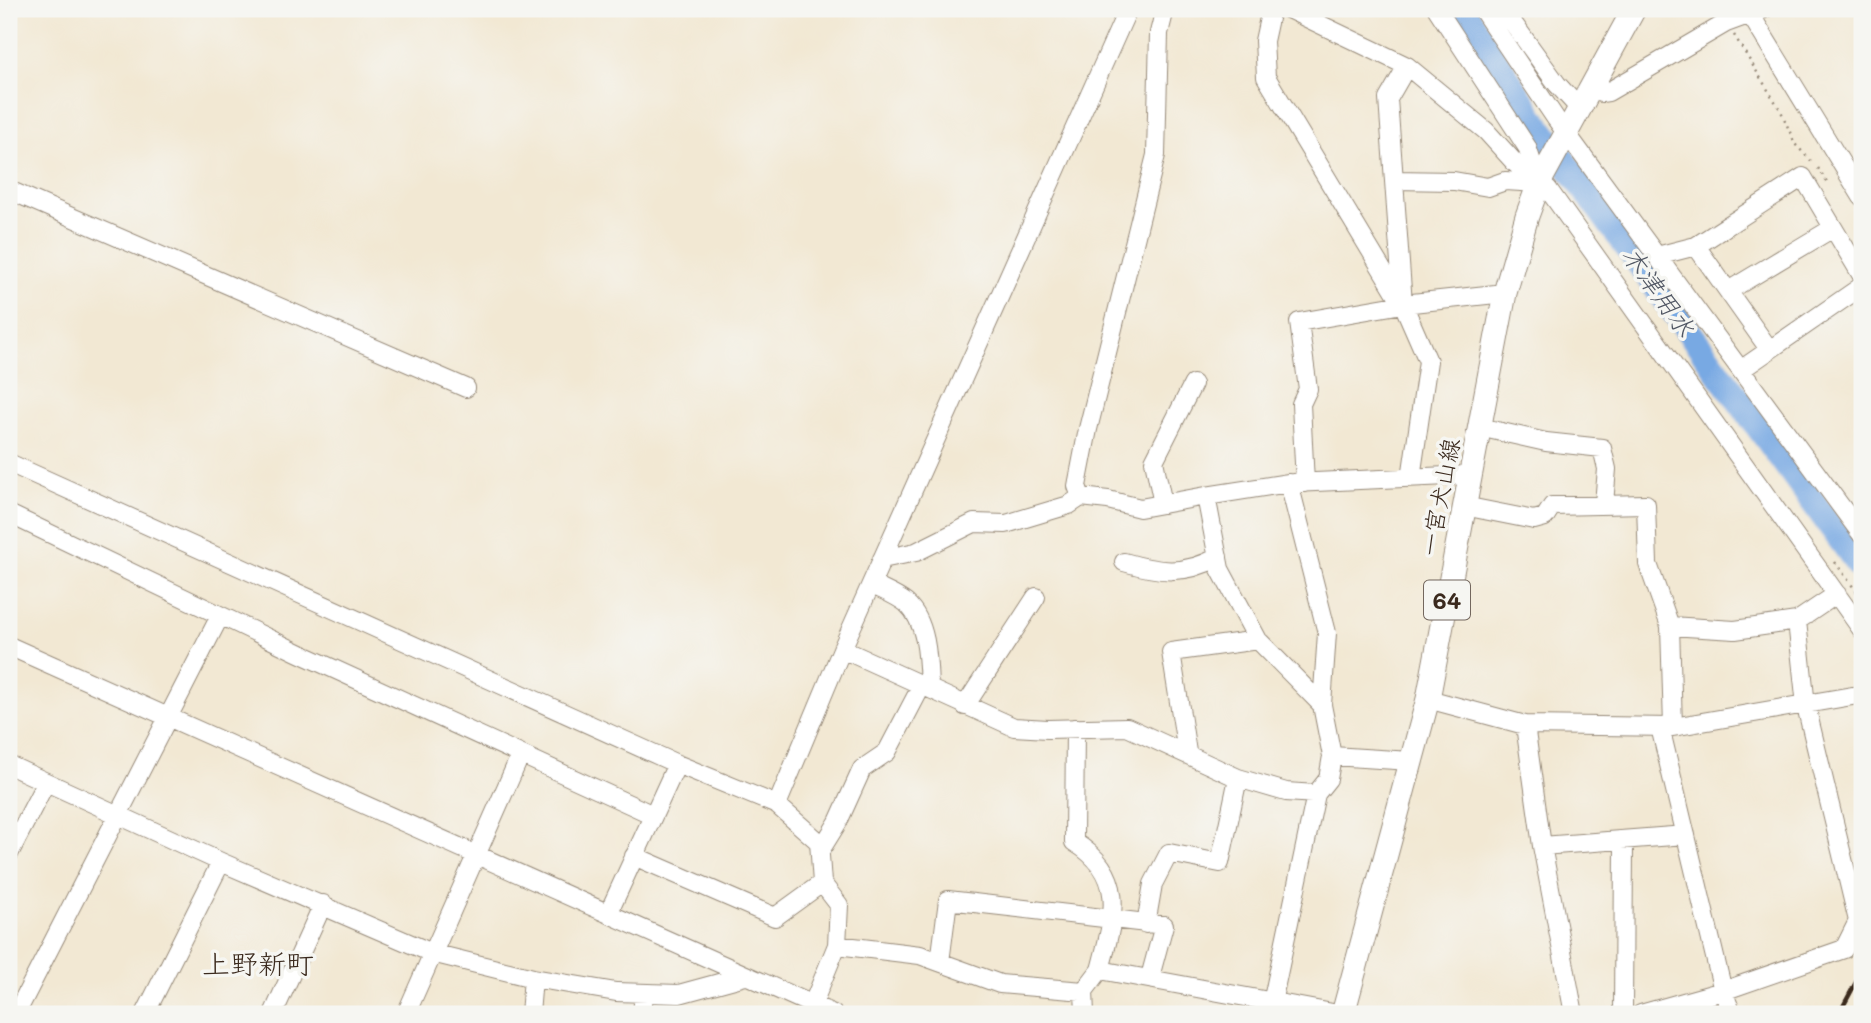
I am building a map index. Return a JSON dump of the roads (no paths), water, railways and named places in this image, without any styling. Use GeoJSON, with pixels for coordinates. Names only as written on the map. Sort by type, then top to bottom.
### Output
{"type":"FeatureCollection","features":[{"type":"Feature","properties":{"kind":"main road","name":"一宮犬山線"},"geometry":{"type":"LineString","coordinates":[[1340,1014],[1428,699],[1505,293],[1539,183],[1634,9]]}},
{"type":"Feature","properties":{"kind":"street"},"geometry":{"type":"LineString","coordinates":[[777,805],[842,649],[1128,9]]}},
{"type":"Feature","properties":{"kind":"street"},"geometry":{"type":"LineString","coordinates":[[1081,498],[1077,486],[1088,429],[1156,155],[1159,33],[1165,9]]}},
{"type":"Feature","properties":{"kind":"street"},"geometry":{"type":"LineString","coordinates":[[1271,9],[1264,41],[1266,77],[1403,304],[1428,361],[1411,478]]}},
{"type":"Feature","properties":{"kind":"street"},"geometry":{"type":"LineString","coordinates":[[1288,9],[1406,66],[1486,131],[1555,196],[1862,630]]}},
{"type":"Feature","properties":{"kind":"street"},"geometry":{"type":"LineString","coordinates":[[1437,9],[1527,147],[1539,183]]}},
{"type":"Feature","properties":{"kind":"street"},"geometry":{"type":"LineString","coordinates":[[1482,9],[1556,119],[1567,130],[1862,535]]}},
{"type":"Feature","properties":{"kind":"street"},"geometry":{"type":"LineString","coordinates":[[1591,87],[1601,93],[1608,92],[1754,10],[1862,197]]}},
{"type":"Feature","properties":{"kind":"street"},"geometry":{"type":"LineString","coordinates":[[1508,11],[1557,84],[1580,108]]}},
{"type":"Feature","properties":{"kind":"street"},"geometry":{"type":"LineString","coordinates":[[1403,304],[1388,99],[1406,66]]}},
{"type":"Feature","properties":{"kind":"street"},"geometry":{"type":"LineString","coordinates":[[1657,256],[1696,246],[1803,177],[1862,276]]}},
{"type":"Feature","properties":{"kind":"street"},"geometry":{"type":"LineString","coordinates":[[1394,180],[1454,181],[1488,187],[1505,181],[1539,183]]}},
{"type":"Feature","properties":{"kind":"street"},"geometry":{"type":"LineString","coordinates":[[9,190],[466,388]]}},
{"type":"Feature","properties":{"kind":"street"},"geometry":{"type":"LineString","coordinates":[[1728,291],[1833,228]]}},
{"type":"Feature","properties":{"kind":"street"},"geometry":{"type":"LineString","coordinates":[[1696,246],[1769,349]]}},
{"type":"Feature","properties":{"kind":"street"},"geometry":{"type":"LineString","coordinates":[[1742,369],[1862,286]]}},
{"type":"Feature","properties":{"kind":"street"},"geometry":{"type":"LineString","coordinates":[[1272,1003],[1316,794],[1328,779],[1332,756],[1322,705],[1327,633],[1297,483],[1301,404],[1308,389],[1299,322],[1403,304],[1505,293]]}},
{"type":"Feature","properties":{"kind":"street"},"geometry":{"type":"LineString","coordinates":[[1163,504],[1154,461],[1194,384]]}},
{"type":"Feature","properties":{"kind":"street"},"geometry":{"type":"LineString","coordinates":[[1479,427],[1546,442],[1602,448],[1607,469],[1604,503]]}},
{"type":"Feature","properties":{"kind":"street"},"geometry":{"type":"LineString","coordinates":[[9,463],[677,764],[777,805],[820,842],[822,883],[839,905],[837,945],[812,1006]]}},
{"type":"Feature","properties":{"kind":"street"},"geometry":{"type":"LineString","coordinates":[[883,559],[916,552],[974,523],[1006,524],[1069,505],[1081,498],[1108,500],[1140,508],[1297,483],[1470,475]]}},
{"type":"Feature","properties":{"kind":"street"},"geometry":{"type":"LineString","coordinates":[[1206,496],[1220,569],[1258,640],[1322,705]]}},
{"type":"Feature","properties":{"kind":"street"},"geometry":{"type":"LineString","coordinates":[[1464,506],[1534,520],[1545,517],[1552,506],[1646,504],[1648,564],[1670,626],[1666,727],[1686,835],[1723,991],[1732,1014]]}},
{"type":"Feature","properties":{"kind":"street"},"geometry":{"type":"LineString","coordinates":[[9,514],[492,741],[520,757],[603,790],[653,815]]}},
{"type":"Feature","properties":{"kind":"street"},"geometry":{"type":"LineString","coordinates":[[1124,562],[1158,572],[1203,565],[1218,557]]}},
{"type":"Feature","properties":{"kind":"street"},"geometry":{"type":"LineString","coordinates":[[820,851],[838,822],[862,769],[887,752],[925,686],[927,654],[911,609],[904,602],[871,584]]}},
{"type":"Feature","properties":{"kind":"street"},"geometry":{"type":"LineString","coordinates":[[1670,626],[1735,631],[1797,621],[1837,594]]}},
{"type":"Feature","properties":{"kind":"street"},"geometry":{"type":"LineString","coordinates":[[965,706],[1036,597]]}},
{"type":"Feature","properties":{"kind":"street"},"geometry":{"type":"LineString","coordinates":[[16,1014],[220,615]]}},
{"type":"Feature","properties":{"kind":"street"},"geometry":{"type":"LineString","coordinates":[[1641,1014],[1723,991],[1844,948],[1858,921],[1858,894],[1807,706],[1797,621]]}},
{"type":"Feature","properties":{"kind":"street"},"geometry":{"type":"LineString","coordinates":[[1187,752],[1171,652],[1258,640]]}},
{"type":"Feature","properties":{"kind":"street"},"geometry":{"type":"LineString","coordinates":[[9,646],[478,853],[832,1014]]}},
{"type":"Feature","properties":{"kind":"street"},"geometry":{"type":"LineString","coordinates":[[842,649],[1014,727],[1127,727],[1187,752],[1238,778],[1286,792],[1316,794]]}},
{"type":"Feature","properties":{"kind":"street"},"geometry":{"type":"LineString","coordinates":[[1428,699],[1525,725],[1666,727],[1807,706],[1858,695],[1862,691]]}},
{"type":"Feature","properties":{"kind":"street"},"geometry":{"type":"LineString","coordinates":[[1525,725],[1542,846],[1574,1014]]}},
{"type":"Feature","properties":{"kind":"street"},"geometry":{"type":"LineString","coordinates":[[1075,728],[1074,842],[1091,852],[1110,878],[1113,919],[1100,970],[1084,991],[1085,1014]]}},
{"type":"Feature","properties":{"kind":"street"},"geometry":{"type":"LineString","coordinates":[[1332,756],[1411,761]]}},
{"type":"Feature","properties":{"kind":"street"},"geometry":{"type":"LineString","coordinates":[[406,1014],[520,757]]}},
{"type":"Feature","properties":{"kind":"street"},"geometry":{"type":"LineString","coordinates":[[608,914],[677,764]]}},
{"type":"Feature","properties":{"kind":"street"},"geometry":{"type":"LineString","coordinates":[[9,765],[221,862],[432,953],[533,978],[617,992],[680,994],[745,976]]}},
{"type":"Feature","properties":{"kind":"street"},"geometry":{"type":"LineString","coordinates":[[1146,924],[1153,884],[1169,853],[1220,863],[1238,778]]}},
{"type":"Feature","properties":{"kind":"street"},"geometry":{"type":"LineString","coordinates":[[9,854],[46,782]]}},
{"type":"Feature","properties":{"kind":"street"},"geometry":{"type":"LineString","coordinates":[[1542,846],[1686,835]]}},
{"type":"Feature","properties":{"kind":"street"},"geometry":{"type":"LineString","coordinates":[[1623,1014],[1624,841]]}},
{"type":"Feature","properties":{"kind":"street"},"geometry":{"type":"LineString","coordinates":[[634,856],[775,916],[822,883]]}},
{"type":"Feature","properties":{"kind":"street"},"geometry":{"type":"LineString","coordinates":[[145,1014],[221,862]]}},
{"type":"Feature","properties":{"kind":"street"},"geometry":{"type":"LineString","coordinates":[[940,962],[948,900],[1164,925],[1150,977]]}},
{"type":"Feature","properties":{"kind":"street"},"geometry":{"type":"LineString","coordinates":[[273,1014],[323,904]]}},
{"type":"Feature","properties":{"kind":"street"},"geometry":{"type":"LineString","coordinates":[[837,945],[919,955],[1000,984],[1084,991]]}},
{"type":"Feature","properties":{"kind":"street"},"geometry":{"type":"LineString","coordinates":[[1100,970],[1150,977],[1272,1003],[1340,1014]]}},
{"type":"Feature","properties":{"kind":"street"},"geometry":{"type":"LineString","coordinates":[[530,1014],[533,978]]}},
{"type":"Feature","properties":{"kind":"street"},"geometry":{"type":"LineString","coordinates":[[642,1014],[644,993]]}},
{"type":"Feature","properties":{"kind":"waterway","name":"木津用水"},"geometry":{"type":"LineString","coordinates":[[1463,9],[1533,118],[1862,569]]}},
{"type":"Feature","properties":{"kind":"railway"},"geometry":{"type":"LineString","coordinates":[[1839,1014],[1862,971]]}},
{"type":"Feature","properties":{"kind":"district","name":"上野新町"},"geometry":{"type":"Point","coordinates":[258,963]}}]}
